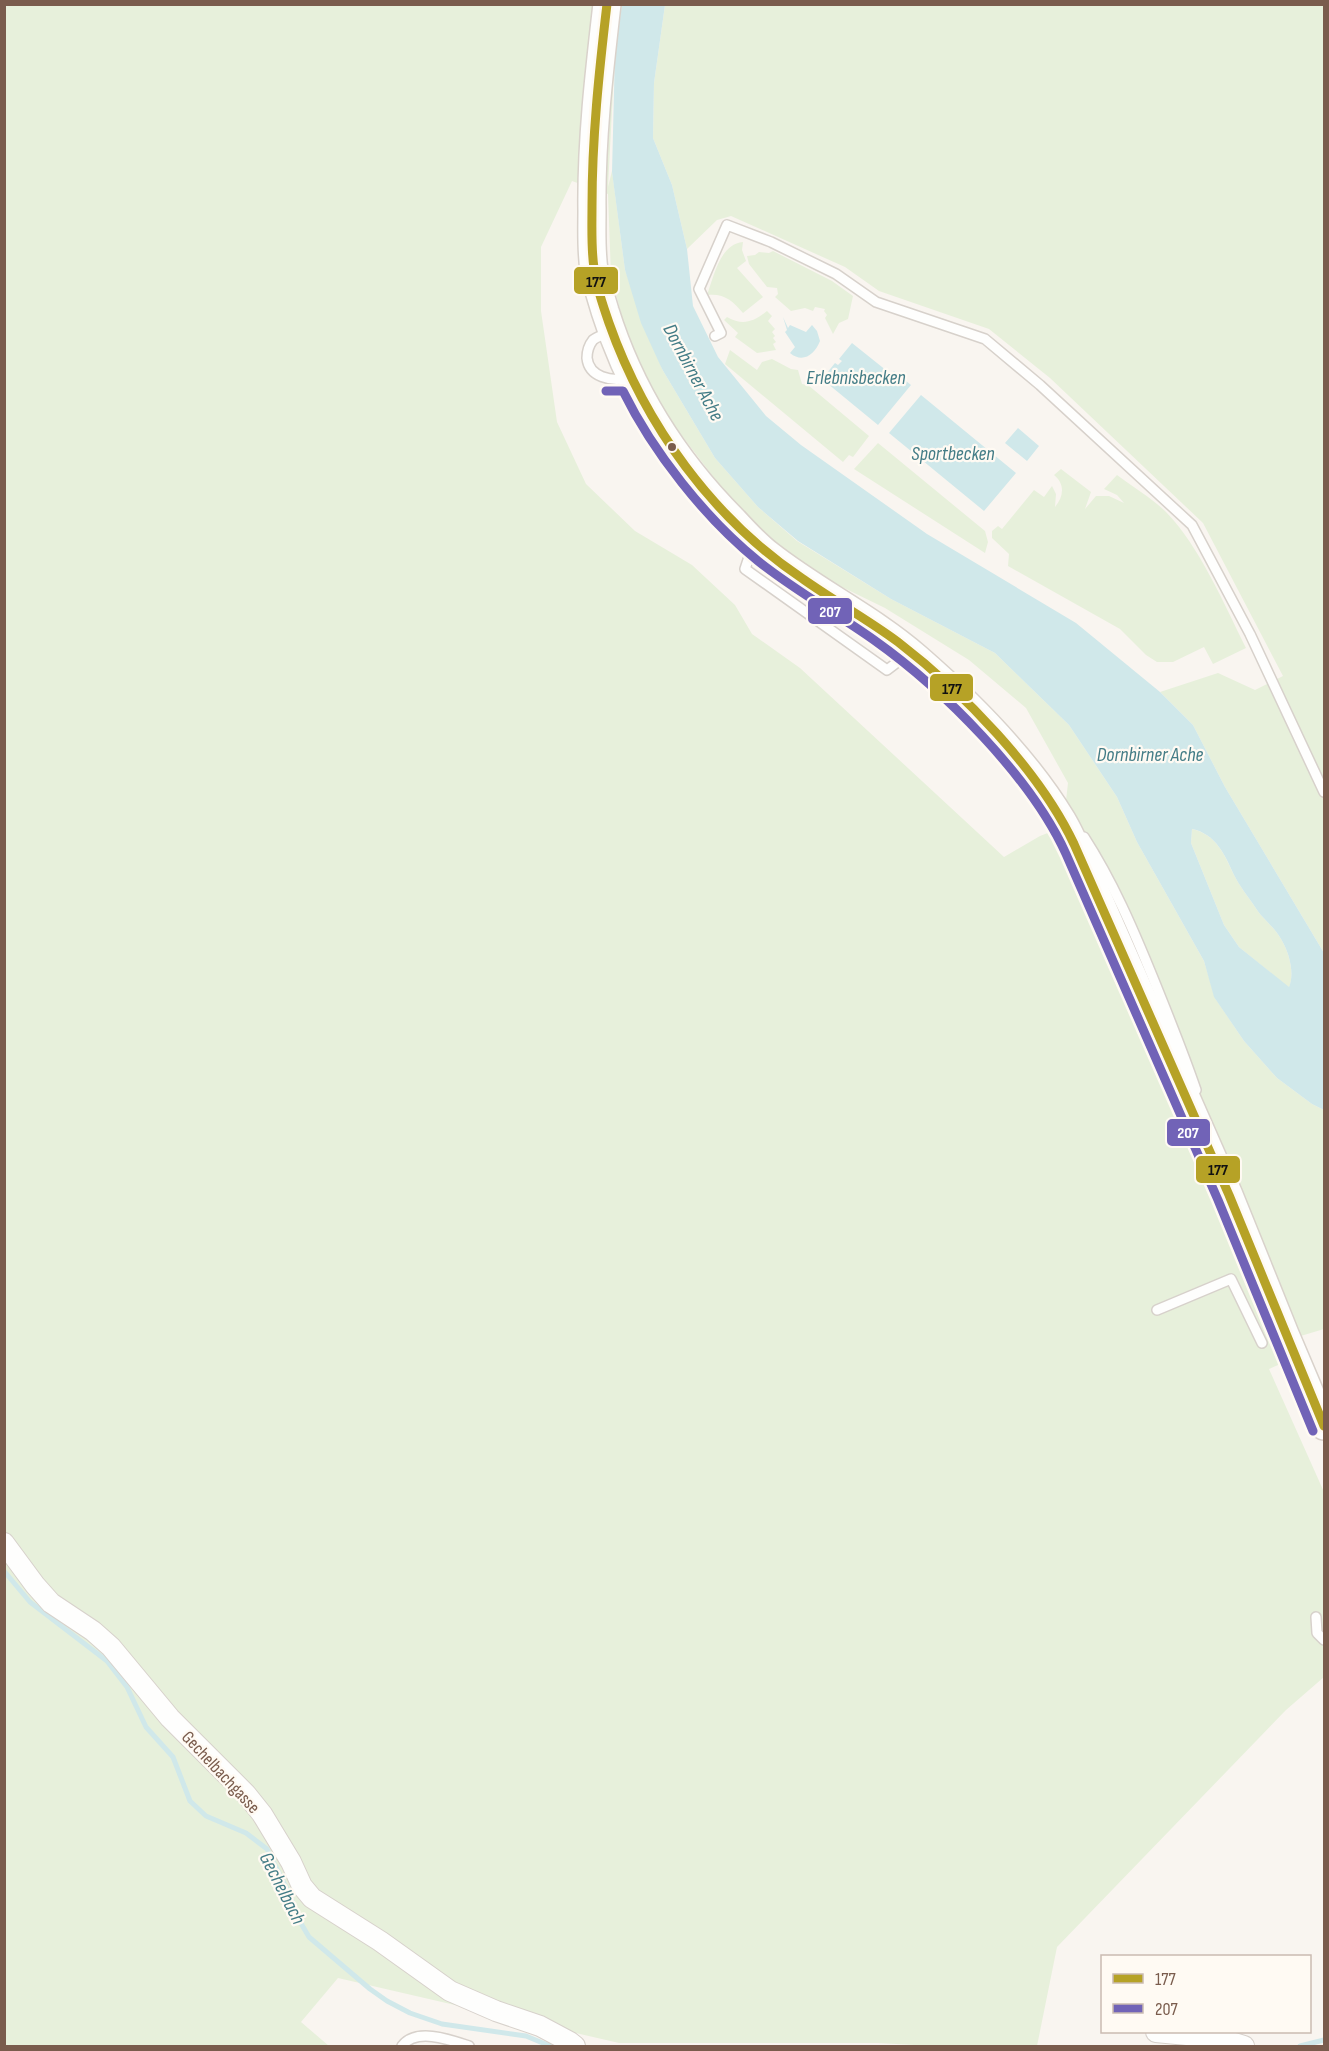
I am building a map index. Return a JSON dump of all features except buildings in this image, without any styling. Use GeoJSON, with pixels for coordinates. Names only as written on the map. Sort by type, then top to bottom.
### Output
{"type":"FeatureCollection","features":[{"type":"Feature","properties":{"kind":"street"},"geometry":{"type":"LineString","coordinates":[[607,4],[592,157],[591,242],[594,269],[612,332],[630,378],[650,416],[682,461],[721,508],[768,554],[867,620],[910,652],[993,732],[1071,822],[1085,868],[1205,1128],[1324,1426]]}},
{"type":"Feature","properties":{"kind":"street","name":"Gechelbachgasse"},"geometry":{"type":"LineString","coordinates":[[4,1543],[35,1586],[51,1603],[93,1631],[111,1647],[170,1718],[246,1794],[262,1814],[291,1862],[302,1886],[312,1898],[380,1941],[450,1991],[496,2011],[540,2026],[572,2044]]}},
{"type":"Feature","properties":{"kind":"street"},"geometry":{"type":"LineString","coordinates":[[1174,2033],[1218,2038],[1244,2046]]}},
{"type":"Feature","properties":{"kind":"lane"},"geometry":{"type":"LineString","coordinates":[[716,336],[722,333],[699,290],[727,225],[771,242],[836,274],[876,302],[985,339],[1040,385],[1192,525],[1250,634],[1324,792]]}},
{"type":"Feature","properties":{"kind":"lane"},"geometry":{"type":"LineString","coordinates":[[1071,822],[1106,872],[1183,1051],[1198,1094]]}},
{"type":"Feature","properties":{"kind":"lane"},"geometry":{"type":"LineString","coordinates":[[1157,1310],[1231,1279],[1262,1343]]}},
{"type":"Feature","properties":{"kind":"lane"},"geometry":{"type":"LineString","coordinates":[[1316,1617],[1317,1633],[1324,1640]]}},
{"type":"Feature","properties":{"kind":"lane"},"geometry":{"type":"LineString","coordinates":[[402,2046],[406,2040],[415,2037],[448,2040],[470,2046]]}},
{"type":"Feature","properties":{"kind":"green space"},"geometry":{"type":"Polygon","coordinates":[[[5,5],[622,5],[615,52],[608,187],[612,171],[625,270],[662,369],[715,458],[758,507],[797,541],[891,599],[995,653],[1069,725],[1117,797],[1137,842],[1204,961],[1215,998],[1244,1041],[1277,1078],[1324,1110],[1324,1329],[1284,1341],[1292,1359],[1269,1369],[1324,1492],[1324,1677],[1286,1710],[1057,1947],[1037,2046],[932,2046],[878,2043],[619,2043],[338,1978],[301,2022],[329,2046],[5,2046],[5,5]],[[572,181],[541,247],[541,311],[557,422],[586,484],[635,531],[692,565],[735,605],[752,634],[800,668],[1004,857],[1040,836],[1063,827],[1068,783],[1026,708],[969,660],[885,608],[807,570],[747,521],[663,411],[631,350],[611,276],[608,194],[572,181]]]}},
{"type":"Feature","properties":{"kind":"green space"},"geometry":{"type":"Polygon","coordinates":[[[665,5],[1324,5],[1324,953],[1225,787],[1193,725],[1160,692],[1218,673],[1255,690],[1283,676],[1203,523],[1050,378],[989,329],[879,291],[845,267],[731,216],[717,220],[687,249],[672,185],[653,138],[654,83],[665,5]]]}},
{"type":"Feature","properties":{"kind":"green space"},"geometry":{"type":"Polygon","coordinates":[[[743,242],[742,250],[746,261],[737,268],[763,297],[743,313],[728,299],[718,295],[707,295],[715,270],[723,255],[735,244],[743,242]]]}},
{"type":"Feature","properties":{"kind":"green space"},"geometry":{"type":"Polygon","coordinates":[[[773,251],[832,281],[853,296],[848,319],[839,323],[833,334],[825,318],[827,315],[825,309],[815,307],[813,311],[805,308],[791,311],[775,297],[778,294],[777,288],[767,287],[749,264],[747,256],[773,251]]]}},
{"type":"Feature","properties":{"kind":"green space"},"geometry":{"type":"Polygon","coordinates":[[[767,311],[772,316],[768,321],[775,329],[772,332],[775,336],[773,338],[776,342],[773,344],[776,350],[757,353],[735,337],[738,333],[724,320],[727,317],[748,322],[767,311]]]}},
{"type":"Feature","properties":{"kind":"green space"},"geometry":{"type":"Polygon","coordinates":[[[730,350],[757,370],[762,362],[772,359],[791,369],[798,370],[802,384],[808,385],[869,436],[853,457],[849,455],[843,462],[725,364],[730,350]]]}},
{"type":"Feature","properties":{"kind":"green space"},"geometry":{"type":"Polygon","coordinates":[[[878,443],[985,531],[988,542],[985,553],[854,469],[878,443]]]}},
{"type":"Feature","properties":{"kind":"green space"},"geometry":{"type":"Polygon","coordinates":[[[1061,469],[1091,492],[1085,509],[1096,496],[1109,496],[1124,503],[1117,495],[1104,489],[1117,475],[1166,512],[1190,542],[1200,559],[1246,648],[1213,664],[1204,647],[1173,662],[1157,662],[1146,655],[1120,629],[1008,566],[1009,554],[992,538],[992,531],[998,526],[1002,529],[1034,490],[1044,497],[1052,486],[1056,494],[1055,507],[1060,499],[1062,486],[1054,475],[1061,469]]]}},
{"type":"Feature","properties":{"kind":"green space"},"geometry":{"type":"Polygon","coordinates":[[[1192,829],[1208,836],[1219,846],[1242,888],[1281,939],[1290,963],[1289,988],[1239,947],[1224,925],[1191,843],[1192,829]]]}},
{"type":"Feature","properties":{"kind":"water","name":"Dornbirner Ache"},"geometry":{"type":"Polygon","coordinates":[[[622,5],[665,5],[654,83],[653,138],[672,185],[687,249],[693,306],[718,357],[766,416],[801,445],[927,534],[1076,623],[1160,692],[1193,725],[1225,787],[1324,953],[1324,1110],[1277,1078],[1244,1041],[1214,997],[1204,961],[1137,842],[1117,797],[1069,725],[995,653],[891,599],[798,541],[758,507],[715,458],[662,369],[641,323],[625,270],[612,172],[615,52],[622,5]],[[1192,829],[1191,843],[1224,925],[1239,947],[1289,987],[1290,963],[1281,939],[1242,888],[1219,846],[1192,829]]]}},
{"type":"Feature","properties":{"kind":"water"},"geometry":{"type":"Polygon","coordinates":[[[783,317],[788,328],[790,325],[806,332],[812,325],[817,331],[820,341],[808,356],[799,358],[790,353],[795,347],[785,332],[787,330],[783,317]]]}},
{"type":"Feature","properties":{"kind":"water","name":"Erlebnisbecken"},"geometry":{"type":"Polygon","coordinates":[[[852,343],[887,371],[878,382],[882,386],[894,371],[911,385],[878,425],[822,379],[835,363],[838,365],[842,361],[839,359],[852,343]]]}},
{"type":"Feature","properties":{"kind":"water","name":"Sportbecken"},"geometry":{"type":"Polygon","coordinates":[[[921,395],[1016,473],[984,511],[889,433],[921,395]]]}},
{"type":"Feature","properties":{"kind":"water"},"geometry":{"type":"Polygon","coordinates":[[[1018,428],[1039,446],[1027,461],[1005,443],[1018,428]]]}},
{"type":"Feature","properties":{"kind":"waterway","name":"Gechelbach"},"geometry":{"type":"LineString","coordinates":[[4,1571],[30,1602],[107,1661],[127,1687],[146,1727],[173,1757],[190,1801],[206,1816],[246,1833],[267,1849],[309,1937],[370,1989],[410,2013],[442,2024],[526,2036],[550,2046]]}},
{"type":"Feature","properties":{"kind":"waterway","name":"Gechelbach"},"geometry":{"type":"LineString","coordinates":[[1300,2046],[1324,2040]]}},
{"type":"Feature","properties":{"kind":"transit line","name":"177"},"geometry":{"type":"LineString","coordinates":[[607,4],[593,155],[593,260],[598,289],[609,323],[642,398],[662,433],[686,467],[740,528],[770,555],[898,642],[923,662],[973,708],[1041,788],[1074,844],[1229,1195],[1324,1426]]}},
{"type":"Feature","properties":{"kind":"transit line","name":"207"},"geometry":{"type":"LineString","coordinates":[[606,391],[623,391],[649,437],[682,483],[738,544],[786,582],[874,640],[928,683],[983,737],[1031,795],[1051,825],[1066,854],[1218,1200],[1313,1431]]}}]}
